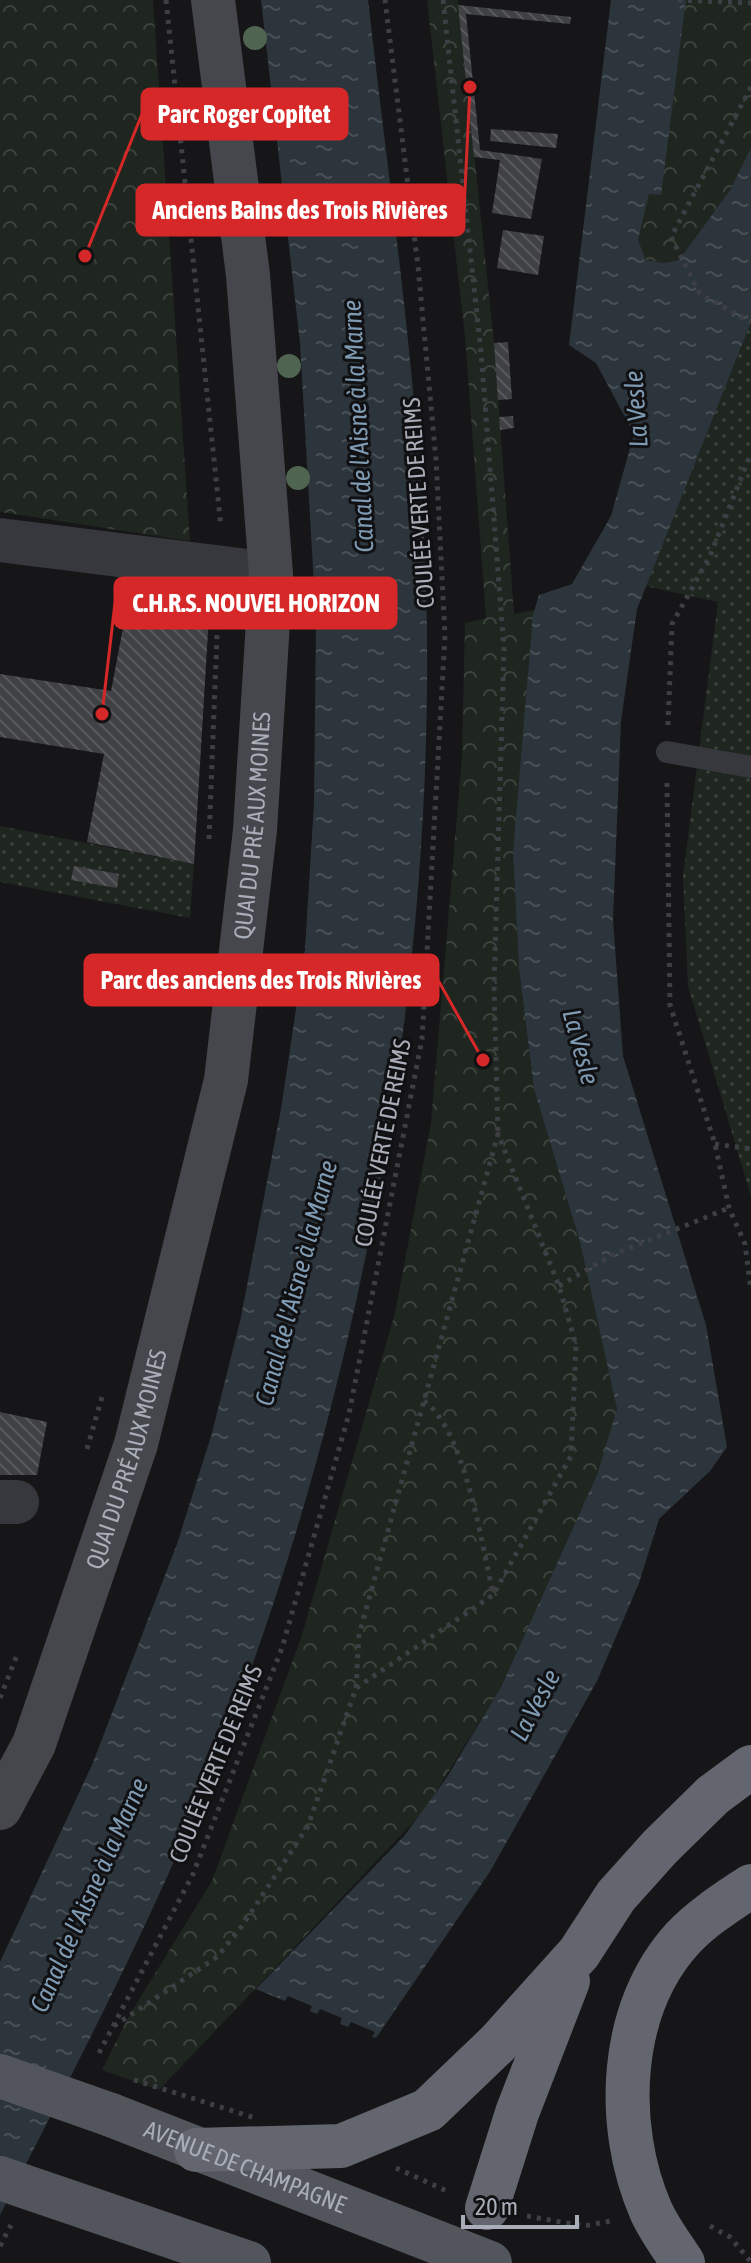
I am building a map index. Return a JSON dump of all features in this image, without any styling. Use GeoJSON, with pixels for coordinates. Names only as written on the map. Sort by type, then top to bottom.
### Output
{"type":"FeatureCollection","features":[{"type":"Feature","properties":{"kind":"highway"},"geometry":{"type":"LineString","coordinates":[[196,2150],[341,2146],[428,2110],[498,2043],[579,1953],[616,1896],[660,1847],[713,1795],[751,1767]]}},
{"type":"Feature","properties":{"kind":"highway"},"geometry":{"type":"LineString","coordinates":[[683,2263],[652,2213],[636,2170],[628,2073],[636,2027],[655,1978],[682,1940],[716,1908],[751,1886]]}},
{"type":"Feature","properties":{"kind":"highway"},"geometry":{"type":"LineString","coordinates":[[487,2208],[517,2113],[579,1953]]}},
{"type":"Feature","properties":{"kind":"main road","name":"AVENUE DE CHAMPAGNE"},"geometry":{"type":"LineString","coordinates":[[0,2076],[111,2115],[483,2262]]}},
{"type":"Feature","properties":{"kind":"main road"},"geometry":{"type":"LineString","coordinates":[[0,2178],[249,2263]]}},
{"type":"Feature","properties":{"kind":"main road"},"geometry":{"type":"LineString","coordinates":[[483,2262],[487,2208]]}},
{"type":"Feature","properties":{"kind":"street","name":"QUAI DU PRÉ AUX MOINES"},"geometry":{"type":"LineString","coordinates":[[0,1808],[34,1744],[136,1444],[226,1080],[255,830],[271,574],[248,275],[213,0]]}},
{"type":"Feature","properties":{"kind":"street"},"geometry":{"type":"LineString","coordinates":[[0,540],[271,574]]}},
{"type":"Feature","properties":{"kind":"lane"},"geometry":{"type":"LineString","coordinates":[[667,752],[751,767]]}},
{"type":"Feature","properties":{"kind":"path"},"geometry":{"type":"LineString","coordinates":[[166,0],[222,520],[209,851]]}},
{"type":"Feature","properties":{"kind":"path","name":"COULÉE VERTE DE REIMS"},"geometry":{"type":"LineString","coordinates":[[99,2053],[193,1874],[282,1648],[349,1414],[422,1039],[445,636],[436,460],[418,266],[385,0]]}},
{"type":"Feature","properties":{"kind":"path"},"geometry":{"type":"LineString","coordinates":[[113,2027],[217,1957],[242,1926],[308,1826],[356,1688],[359,1635],[498,1134],[494,986],[504,649],[481,352],[443,0]]}},
{"type":"Feature","properties":{"kind":"path"},"geometry":{"type":"LineString","coordinates":[[678,0],[751,3]]}},
{"type":"Feature","properties":{"kind":"path"},"geometry":{"type":"LineString","coordinates":[[751,87],[671,237],[700,294],[751,322]]}},
{"type":"Feature","properties":{"kind":"path"},"geometry":{"type":"LineString","coordinates":[[751,453],[710,556],[672,624],[667,752],[670,1005],[715,1144],[729,1208],[745,1244],[751,1290]]}},
{"type":"Feature","properties":{"kind":"path"},"geometry":{"type":"LineString","coordinates":[[356,1688],[493,1595],[571,1456],[576,1345],[559,1286],[498,1134]]}},
{"type":"Feature","properties":{"kind":"path"},"geometry":{"type":"LineString","coordinates":[[715,1144],[751,1149]]}},
{"type":"Feature","properties":{"kind":"path"},"geometry":{"type":"LineString","coordinates":[[559,1286],[612,1255],[729,1208]]}},
{"type":"Feature","properties":{"kind":"path"},"geometry":{"type":"LineString","coordinates":[[87,1450],[104,1389]]}},
{"type":"Feature","properties":{"kind":"path"},"geometry":{"type":"LineString","coordinates":[[424,1401],[438,1411],[467,1480],[493,1595]]}},
{"type":"Feature","properties":{"kind":"path"},"geometry":{"type":"LineString","coordinates":[[0,1698],[22,1642]]}},
{"type":"Feature","properties":{"kind":"path"},"geometry":{"type":"LineString","coordinates":[[0,2246],[12,2222]]}},
{"type":"Feature","properties":{"kind":"green space"},"geometry":{"type":"Polygon","coordinates":[[[0,0],[153,0],[190,541],[0,512],[0,0]]]}},
{"type":"Feature","properties":{"kind":"green space"},"geometry":{"type":"Polygon","coordinates":[[[427,0],[458,0],[494,343],[514,614],[535,610],[513,852],[519,969],[534,1089],[580,1242],[617,1409],[597,1475],[501,1687],[424,1811],[159,2090],[102,2070],[129,2016],[212,1881],[302,1635],[395,1313],[431,1123],[462,756],[465,623],[486,618],[465,336],[427,0]]]}},
{"type":"Feature","properties":{"kind":"green space"},"geometry":{"type":"Polygon","coordinates":[[[609,0],[751,0],[751,151],[730,190],[679,260],[664,263],[646,260],[638,240],[649,193],[660,195],[685,10],[609,0]]]}},
{"type":"Feature","properties":{"kind":"green space"},"geometry":{"type":"Polygon","coordinates":[[[751,322],[751,1196],[688,986],[683,876],[718,602],[645,586],[751,322]]]}},
{"type":"Feature","properties":{"kind":"green space"},"geometry":{"type":"Polygon","coordinates":[[[0,826],[194,864],[190,918],[0,882],[0,826]]]}},
{"type":"Feature","properties":{"kind":"water","name":"Canal de l'Aisne à la Marne"},"geometry":{"type":"Polygon","coordinates":[[[261,0],[368,0],[399,258],[423,516],[427,688],[423,820],[412,954],[395,1087],[373,1221],[344,1353],[310,1484],[271,1612],[226,1736],[175,1858],[119,1978],[0,2215],[0,1962],[92,1765],[177,1544],[212,1433],[241,1317],[281,1109],[305,949],[314,803],[316,620],[300,343],[261,0]]]}},
{"type":"Feature","properties":{"kind":"water","name":"La Vesle"},"geometry":{"type":"Polygon","coordinates":[[[611,0],[686,0],[661,195],[649,194],[638,240],[646,260],[664,263],[679,260],[730,190],[751,148],[751,322],[637,609],[621,721],[613,920],[623,1056],[706,1325],[727,1447],[710,1471],[659,1519],[639,1583],[597,1681],[491,1870],[376,2038],[372,2037],[375,2032],[351,2022],[348,2027],[340,2024],[342,2018],[320,2009],[317,2014],[310,2011],[312,2006],[288,1996],[285,2001],[256,1989],[405,1835],[447,1777],[501,1687],[597,1475],[617,1409],[580,1242],[534,1089],[519,969],[513,852],[533,615],[539,595],[572,584],[611,516],[634,434],[596,363],[569,345],[611,0]]]}},
{"type":"Feature","properties":{"kind":"building"},"geometry":{"type":"Polygon","coordinates":[[[458,5],[571,17],[570,24],[466,14],[480,150],[542,159],[531,219],[492,213],[500,160],[474,157],[458,5]]]}},
{"type":"Feature","properties":{"kind":"building"},"geometry":{"type":"Polygon","coordinates":[[[491,129],[558,134],[556,148],[490,141],[491,129]]]}},
{"type":"Feature","properties":{"kind":"building"},"geometry":{"type":"Polygon","coordinates":[[[503,230],[544,236],[538,275],[497,268],[503,230]]]}},
{"type":"Feature","properties":{"kind":"building"},"geometry":{"type":"Polygon","coordinates":[[[508,342],[512,399],[498,400],[494,343],[508,342]]]}},
{"type":"Feature","properties":{"kind":"building"},"geometry":{"type":"Polygon","coordinates":[[[513,416],[514,428],[500,430],[499,417],[513,416]]]}},
{"type":"Feature","properties":{"kind":"building"},"geometry":{"type":"Polygon","coordinates":[[[128,602],[209,615],[194,864],[87,842],[104,754],[0,737],[0,674],[111,691],[128,602]]]}},
{"type":"Feature","properties":{"kind":"building"},"geometry":{"type":"Polygon","coordinates":[[[74,866],[119,874],[117,888],[71,880],[74,866]]]}},
{"type":"Feature","properties":{"kind":"building"},"geometry":{"type":"Polygon","coordinates":[[[0,1412],[47,1422],[37,1475],[0,1475],[0,1412]]]}},
{"type":"Feature","properties":{"kind":"place","name":"Anciens Bains des Trois Rivières"},"geometry":{"type":"Point","coordinates":[470,87]}},
{"type":"Feature","properties":{"kind":"place","name":"Parc Roger Copitet"},"geometry":{"type":"Point","coordinates":[85,256]}},
{"type":"Feature","properties":{"kind":"place","name":"C.H.R.S. NOUVEL HORIZON"},"geometry":{"type":"Point","coordinates":[102,714]}},
{"type":"Feature","properties":{"kind":"place","name":"Parc des anciens des Trois Rivières"},"geometry":{"type":"Point","coordinates":[483,1060]}}]}
